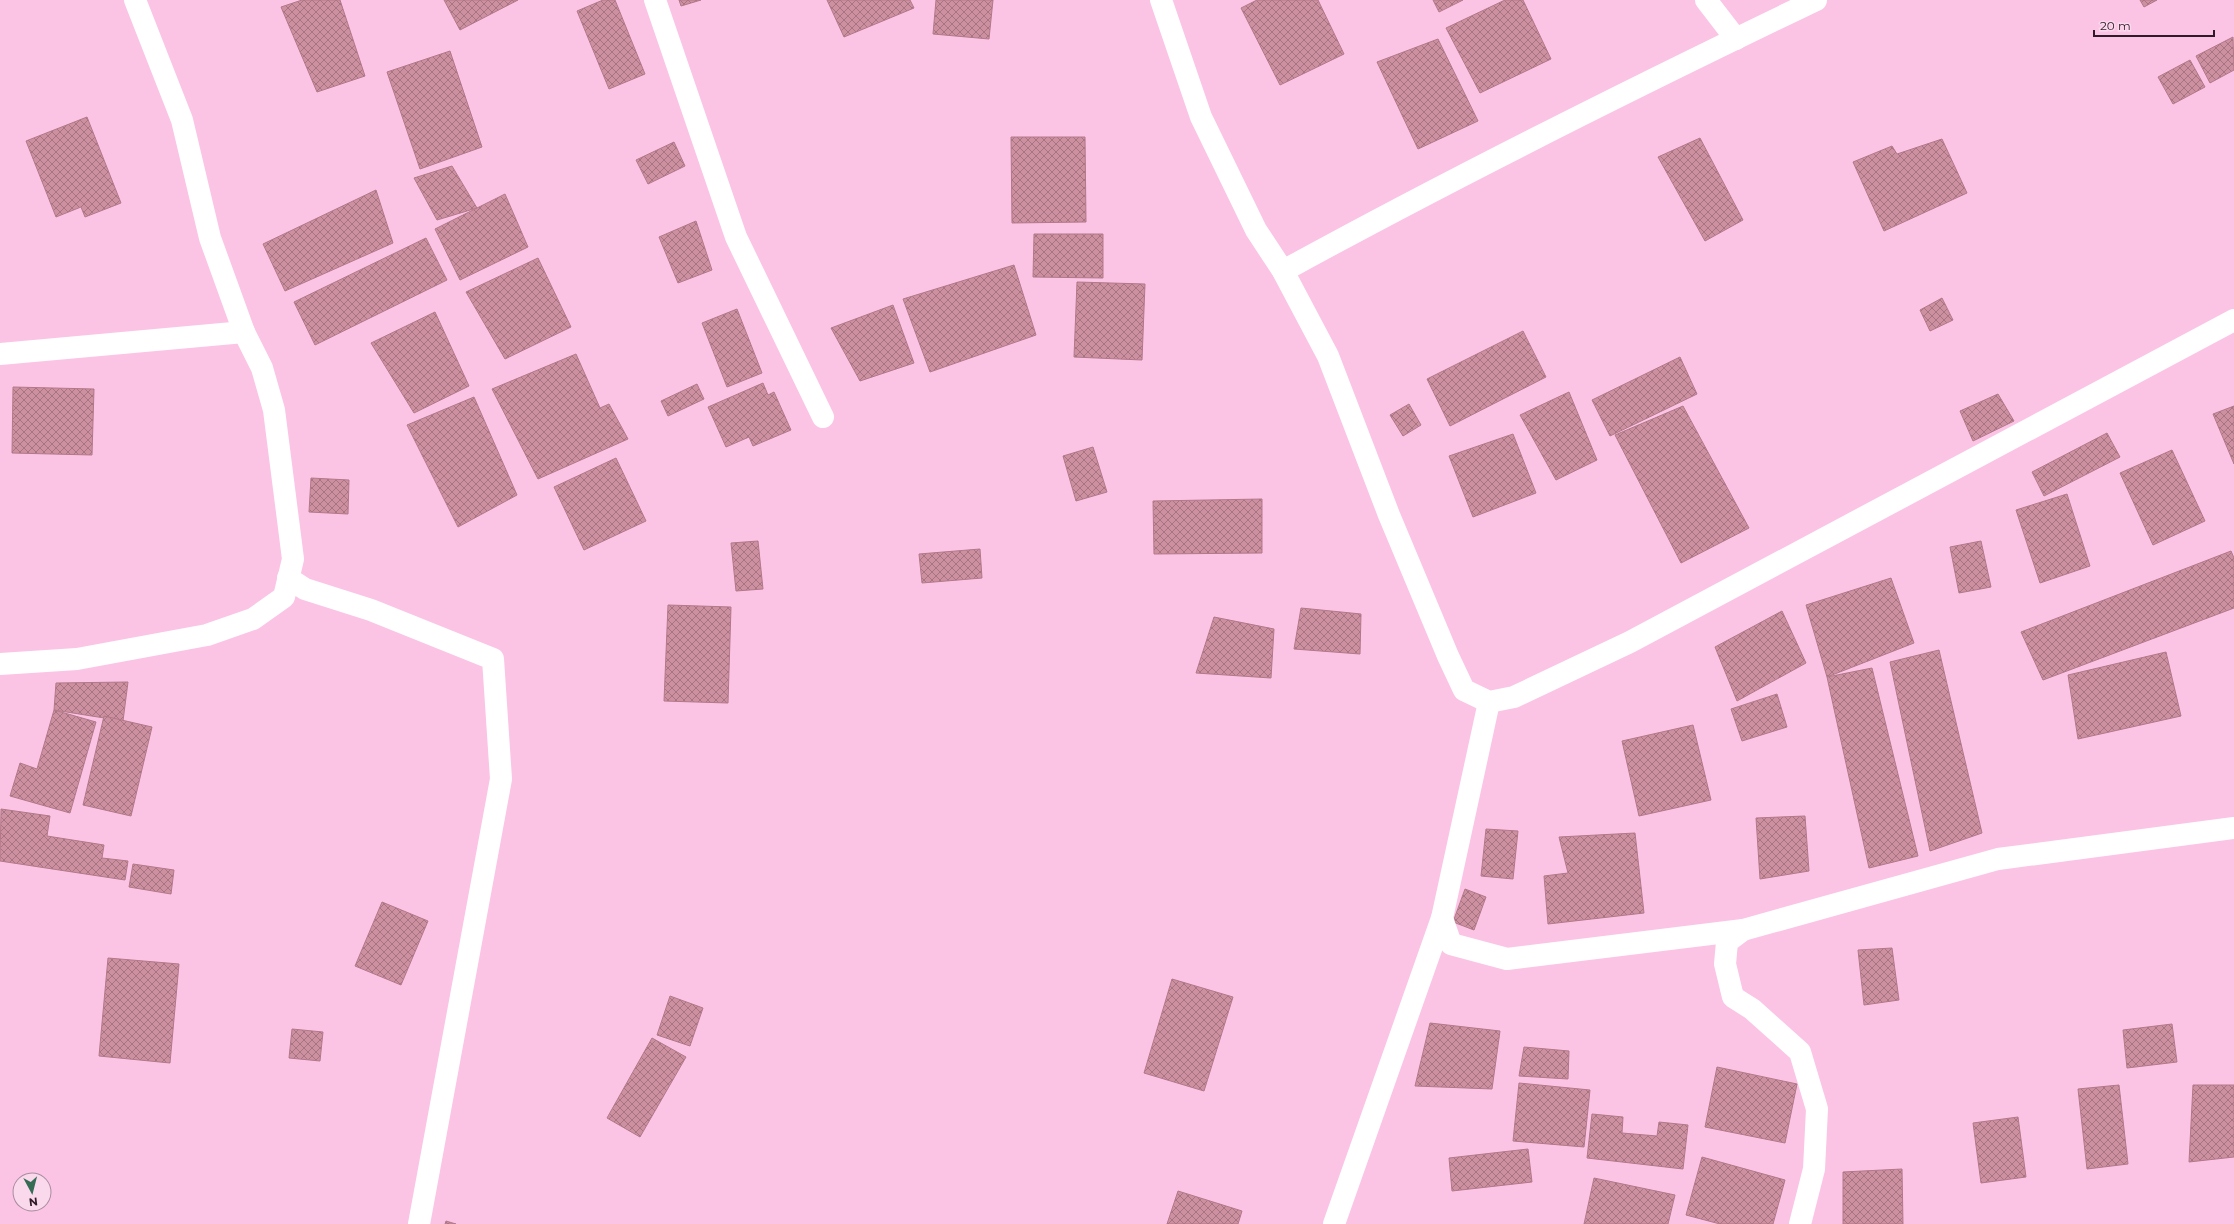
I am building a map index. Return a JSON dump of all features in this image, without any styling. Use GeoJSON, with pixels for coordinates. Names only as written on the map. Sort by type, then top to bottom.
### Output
{"type":"FeatureCollection","features":[{"type":"Feature","properties":{"kind":"street"},"geometry":{"type":"LineString","coordinates":[[0,664],[77,658],[207,634],[253,619],[284,597],[293,559],[274,410],[262,368],[244,332],[210,238],[182,120],[135,0]]}},
{"type":"Feature","properties":{"kind":"street"},"geometry":{"type":"LineString","coordinates":[[655,0],[736,237],[823,418]]}},
{"type":"Feature","properties":{"kind":"street"},"geometry":{"type":"LineString","coordinates":[[1161,0],[1201,116],[1256,230],[1283,271],[1328,356],[1389,515],[1448,656],[1464,690],[1490,702],[1514,696],[1630,642],[2234,320]]}},
{"type":"Feature","properties":{"kind":"street"},"geometry":{"type":"LineString","coordinates":[[1706,0],[1736,39]]}},
{"type":"Feature","properties":{"kind":"street"},"geometry":{"type":"LineString","coordinates":[[1283,271],[1403,206],[1579,115],[1816,0]]}},
{"type":"Feature","properties":{"kind":"street"},"geometry":{"type":"LineString","coordinates":[[0,354],[244,332]]}},
{"type":"Feature","properties":{"kind":"street"},"geometry":{"type":"LineString","coordinates":[[288,578],[305,589],[371,610],[493,659],[501,779],[419,1224]]}},
{"type":"Feature","properties":{"kind":"street"},"geometry":{"type":"LineString","coordinates":[[1334,1224],[1442,918],[1490,702]]}},
{"type":"Feature","properties":{"kind":"street"},"geometry":{"type":"LineString","coordinates":[[1442,918],[1451,944],[1507,959],[1743,930],[1998,859],[2234,828]]}},
{"type":"Feature","properties":{"kind":"street"},"geometry":{"type":"LineString","coordinates":[[1743,930],[1727,942],[1725,964],[1733,997],[1752,1009],[1800,1052],[1817,1109],[1814,1169],[1800,1224]]}},
{"type":"Feature","properties":{"kind":"building"},"geometry":{"type":"Polygon","coordinates":[[[302,0],[340,0],[365,76],[317,92],[281,7],[302,0]]]}},
{"type":"Feature","properties":{"kind":"building"},"geometry":{"type":"Polygon","coordinates":[[[444,0],[518,0],[460,30],[444,0]]]}},
{"type":"Feature","properties":{"kind":"building"},"geometry":{"type":"Polygon","coordinates":[[[603,0],[615,0],[645,74],[609,89],[577,11],[603,0]]]}},
{"type":"Feature","properties":{"kind":"building"},"geometry":{"type":"Polygon","coordinates":[[[679,0],[701,0],[681,6],[679,0]]]}},
{"type":"Feature","properties":{"kind":"building"},"geometry":{"type":"Polygon","coordinates":[[[827,0],[910,0],[914,8],[844,37],[827,0]]]}},
{"type":"Feature","properties":{"kind":"building"},"geometry":{"type":"Polygon","coordinates":[[[936,0],[993,0],[989,39],[933,34],[936,0]]]}},
{"type":"Feature","properties":{"kind":"building"},"geometry":{"type":"Polygon","coordinates":[[[1257,0],[1318,0],[1344,54],[1280,85],[1241,8],[1257,0]]]}},
{"type":"Feature","properties":{"kind":"building"},"geometry":{"type":"Polygon","coordinates":[[[1433,0],[1463,0],[1439,12],[1433,0]]]}},
{"type":"Feature","properties":{"kind":"building"},"geometry":{"type":"Polygon","coordinates":[[[1505,0],[1523,0],[1551,59],[1480,93],[1446,28],[1505,0]]]}},
{"type":"Feature","properties":{"kind":"building"},"geometry":{"type":"Polygon","coordinates":[[[2140,0],[2157,0],[2144,7],[2140,0]]]}},
{"type":"Feature","properties":{"kind":"building"},"geometry":{"type":"Polygon","coordinates":[[[2233,37],[2234,70],[2210,83],[2196,56],[2233,37]]]}},
{"type":"Feature","properties":{"kind":"building"},"geometry":{"type":"Polygon","coordinates":[[[1438,39],[1478,121],[1418,149],[1377,62],[1438,39]]]}},
{"type":"Feature","properties":{"kind":"building"},"geometry":{"type":"Polygon","coordinates":[[[450,51],[482,147],[420,169],[387,72],[450,51]]]}},
{"type":"Feature","properties":{"kind":"building"},"geometry":{"type":"Polygon","coordinates":[[[2190,60],[2205,87],[2173,104],[2158,77],[2190,60]]]}},
{"type":"Feature","properties":{"kind":"building"},"geometry":{"type":"Polygon","coordinates":[[[87,117],[121,203],[85,217],[81,207],[56,217],[26,141],[87,117]]]}},
{"type":"Feature","properties":{"kind":"building"},"geometry":{"type":"Polygon","coordinates":[[[1011,137],[1085,137],[1086,222],[1012,223],[1011,137]]]}},
{"type":"Feature","properties":{"kind":"building"},"geometry":{"type":"Polygon","coordinates":[[[1700,138],[1743,220],[1705,241],[1658,157],[1700,138]]]}},
{"type":"Feature","properties":{"kind":"building"},"geometry":{"type":"Polygon","coordinates":[[[1942,139],[1967,193],[1884,231],[1853,162],[1892,146],[1897,154],[1942,139]]]}},
{"type":"Feature","properties":{"kind":"building"},"geometry":{"type":"Polygon","coordinates":[[[674,142],[685,166],[648,184],[636,160],[674,142]]]}},
{"type":"Feature","properties":{"kind":"building"},"geometry":{"type":"Polygon","coordinates":[[[452,166],[477,208],[437,220],[414,178],[452,166]]]}},
{"type":"Feature","properties":{"kind":"building"},"geometry":{"type":"Polygon","coordinates":[[[376,190],[393,243],[285,291],[263,244],[376,190]]]}},
{"type":"Feature","properties":{"kind":"building"},"geometry":{"type":"Polygon","coordinates":[[[505,194],[528,247],[460,280],[435,229],[505,194]]]}},
{"type":"Feature","properties":{"kind":"building"},"geometry":{"type":"Polygon","coordinates":[[[696,221],[712,270],[678,283],[659,237],[696,221]]]}},
{"type":"Feature","properties":{"kind":"building"},"geometry":{"type":"Polygon","coordinates":[[[1034,234],[1103,234],[1103,278],[1033,277],[1034,234]]]}},
{"type":"Feature","properties":{"kind":"building"},"geometry":{"type":"Polygon","coordinates":[[[426,238],[447,280],[315,345],[294,302],[426,238]]]}},
{"type":"Feature","properties":{"kind":"building"},"geometry":{"type":"Polygon","coordinates":[[[538,258],[571,327],[505,359],[466,292],[538,258]]]}},
{"type":"Feature","properties":{"kind":"building"},"geometry":{"type":"Polygon","coordinates":[[[1014,265],[1036,335],[930,372],[903,299],[1014,265]]]}},
{"type":"Feature","properties":{"kind":"building"},"geometry":{"type":"Polygon","coordinates":[[[1077,282],[1145,284],[1142,360],[1074,357],[1077,282]]]}},
{"type":"Feature","properties":{"kind":"building"},"geometry":{"type":"Polygon","coordinates":[[[1942,298],[1953,320],[1930,331],[1920,310],[1942,298]]]}},
{"type":"Feature","properties":{"kind":"building"},"geometry":{"type":"Polygon","coordinates":[[[893,305],[914,363],[860,381],[831,328],[893,305]]]}},
{"type":"Feature","properties":{"kind":"building"},"geometry":{"type":"Polygon","coordinates":[[[737,309],[762,373],[727,387],[702,323],[737,309]]]}},
{"type":"Feature","properties":{"kind":"building"},"geometry":{"type":"Polygon","coordinates":[[[435,312],[469,386],[414,413],[371,343],[435,312]]]}},
{"type":"Feature","properties":{"kind":"building"},"geometry":{"type":"Polygon","coordinates":[[[1523,331],[1546,377],[1450,426],[1427,379],[1523,331]]]}},
{"type":"Feature","properties":{"kind":"building"},"geometry":{"type":"Polygon","coordinates":[[[576,354],[600,408],[609,404],[628,439],[538,479],[492,389],[576,354]]]}},
{"type":"Feature","properties":{"kind":"building"},"geometry":{"type":"Polygon","coordinates":[[[1680,357],[1697,394],[1610,436],[1592,400],[1680,357]]]}},
{"type":"Feature","properties":{"kind":"building"},"geometry":{"type":"Polygon","coordinates":[[[763,383],[768,395],[774,392],[791,430],[753,446],[749,437],[726,447],[708,407],[763,383]]]}},
{"type":"Feature","properties":{"kind":"building"},"geometry":{"type":"Polygon","coordinates":[[[697,384],[704,399],[668,416],[661,401],[697,384]]]}},
{"type":"Feature","properties":{"kind":"building"},"geometry":{"type":"Polygon","coordinates":[[[13,387],[94,389],[92,455],[12,453],[13,387]]]}},
{"type":"Feature","properties":{"kind":"building"},"geometry":{"type":"Polygon","coordinates":[[[1569,392],[1597,460],[1556,480],[1520,415],[1569,392]]]}},
{"type":"Feature","properties":{"kind":"building"},"geometry":{"type":"Polygon","coordinates":[[[1998,394],[2014,421],[1973,441],[1960,411],[1998,394]]]}},
{"type":"Feature","properties":{"kind":"building"},"geometry":{"type":"Polygon","coordinates":[[[474,397],[517,495],[458,527],[407,425],[474,397]]]}},
{"type":"Feature","properties":{"kind":"building"},"geometry":{"type":"Polygon","coordinates":[[[1409,404],[1421,425],[1403,436],[1390,415],[1409,404]]]}},
{"type":"Feature","properties":{"kind":"building"},"geometry":{"type":"Polygon","coordinates":[[[1683,406],[1749,528],[1681,563],[1615,435],[1683,406]]]}},
{"type":"Feature","properties":{"kind":"building"},"geometry":{"type":"Polygon","coordinates":[[[2234,406],[2234,464],[2213,414],[2234,406]]]}},
{"type":"Feature","properties":{"kind":"building"},"geometry":{"type":"Polygon","coordinates":[[[2107,433],[2120,457],[2044,496],[2032,472],[2107,433]]]}},
{"type":"Feature","properties":{"kind":"building"},"geometry":{"type":"Polygon","coordinates":[[[1513,434],[1536,493],[1473,517],[1449,456],[1513,434]]]}},
{"type":"Feature","properties":{"kind":"building"},"geometry":{"type":"Polygon","coordinates":[[[1093,447],[1107,492],[1076,501],[1063,456],[1093,447]]]}},
{"type":"Feature","properties":{"kind":"building"},"geometry":{"type":"Polygon","coordinates":[[[2172,450],[2205,521],[2153,545],[2120,473],[2172,450]]]}},
{"type":"Feature","properties":{"kind":"building"},"geometry":{"type":"Polygon","coordinates":[[[616,458],[646,521],[584,550],[554,487],[616,458]]]}},
{"type":"Feature","properties":{"kind":"building"},"geometry":{"type":"Polygon","coordinates":[[[311,478],[349,480],[348,514],[309,512],[311,478]]]}},
{"type":"Feature","properties":{"kind":"building"},"geometry":{"type":"Polygon","coordinates":[[[2067,494],[2090,566],[2040,583],[2016,510],[2067,494]]]}},
{"type":"Feature","properties":{"kind":"building"},"geometry":{"type":"Polygon","coordinates":[[[1262,499],[1262,553],[1154,554],[1153,501],[1262,499]]]}},
{"type":"Feature","properties":{"kind":"building"},"geometry":{"type":"Polygon","coordinates":[[[758,541],[763,589],[736,591],[731,543],[758,541]]]}},
{"type":"Feature","properties":{"kind":"building"},"geometry":{"type":"Polygon","coordinates":[[[1981,541],[1991,587],[1959,593],[1950,547],[1981,541]]]}},
{"type":"Feature","properties":{"kind":"building"},"geometry":{"type":"Polygon","coordinates":[[[980,549],[982,578],[922,583],[919,554],[980,549]]]}},
{"type":"Feature","properties":{"kind":"building"},"geometry":{"type":"Polygon","coordinates":[[[2231,551],[2234,558],[2234,608],[2043,680],[2021,632],[2231,551]]]}},
{"type":"Feature","properties":{"kind":"building"},"geometry":{"type":"Polygon","coordinates":[[[1891,578],[1914,643],[1827,677],[1806,605],[1891,578]]]}},
{"type":"Feature","properties":{"kind":"building"},"geometry":{"type":"Polygon","coordinates":[[[668,605],[731,607],[728,703],[664,701],[668,605]]]}},
{"type":"Feature","properties":{"kind":"building"},"geometry":{"type":"Polygon","coordinates":[[[1301,608],[1361,614],[1360,654],[1294,649],[1301,608]]]}},
{"type":"Feature","properties":{"kind":"building"},"geometry":{"type":"Polygon","coordinates":[[[1782,611],[1806,663],[1737,701],[1715,647],[1782,611]]]}},
{"type":"Feature","properties":{"kind":"building"},"geometry":{"type":"Polygon","coordinates":[[[1214,617],[1274,629],[1271,678],[1196,673],[1214,617]]]}},
{"type":"Feature","properties":{"kind":"building"},"geometry":{"type":"Polygon","coordinates":[[[1939,650],[1982,833],[1930,851],[1890,662],[1939,650]]]}},
{"type":"Feature","properties":{"kind":"building"},"geometry":{"type":"Polygon","coordinates":[[[2166,652],[2181,716],[2078,739],[2068,675],[2166,652]]]}},
{"type":"Feature","properties":{"kind":"building"},"geometry":{"type":"Polygon","coordinates":[[[1872,668],[1918,856],[1869,868],[1827,677],[1872,668]]]}},
{"type":"Feature","properties":{"kind":"building"},"geometry":{"type":"Polygon","coordinates":[[[128,682],[123,721],[54,710],[56,683],[128,682]]]}},
{"type":"Feature","properties":{"kind":"building"},"geometry":{"type":"Polygon","coordinates":[[[1777,694],[1787,727],[1742,741],[1731,709],[1777,694]]]}},
{"type":"Feature","properties":{"kind":"building"},"geometry":{"type":"Polygon","coordinates":[[[54,710],[96,722],[70,813],[10,796],[20,763],[37,769],[54,710]]]}},
{"type":"Feature","properties":{"kind":"building"},"geometry":{"type":"Polygon","coordinates":[[[104,716],[152,727],[131,816],[83,805],[104,716]]]}},
{"type":"Feature","properties":{"kind":"building"},"geometry":{"type":"Polygon","coordinates":[[[1693,725],[1711,800],[1639,816],[1622,741],[1693,725]]]}},
{"type":"Feature","properties":{"kind":"building"},"geometry":{"type":"Polygon","coordinates":[[[1,809],[50,816],[47,836],[104,845],[102,858],[128,861],[125,880],[0,861],[1,809]]]}},
{"type":"Feature","properties":{"kind":"building"},"geometry":{"type":"Polygon","coordinates":[[[1805,816],[1809,871],[1760,879],[1756,818],[1805,816]]]}},
{"type":"Feature","properties":{"kind":"building"},"geometry":{"type":"Polygon","coordinates":[[[1486,829],[1518,831],[1513,879],[1481,876],[1486,829]]]}},
{"type":"Feature","properties":{"kind":"building"},"geometry":{"type":"Polygon","coordinates":[[[1635,833],[1644,913],[1548,924],[1544,876],[1568,873],[1559,837],[1635,833]]]}},
{"type":"Feature","properties":{"kind":"building"},"geometry":{"type":"Polygon","coordinates":[[[133,864],[174,870],[171,894],[129,887],[133,864]]]}},
{"type":"Feature","properties":{"kind":"building"},"geometry":{"type":"Polygon","coordinates":[[[1465,889],[1486,897],[1474,930],[1453,922],[1465,889]]]}},
{"type":"Feature","properties":{"kind":"building"},"geometry":{"type":"Polygon","coordinates":[[[382,902],[428,921],[401,985],[355,966],[382,902]]]}},
{"type":"Feature","properties":{"kind":"building"},"geometry":{"type":"Polygon","coordinates":[[[1892,948],[1899,1000],[1864,1005],[1858,950],[1892,948]]]}},
{"type":"Feature","properties":{"kind":"building"},"geometry":{"type":"Polygon","coordinates":[[[108,958],[179,964],[170,1063],[99,1056],[108,958]]]}},
{"type":"Feature","properties":{"kind":"building"},"geometry":{"type":"Polygon","coordinates":[[[1172,979],[1233,997],[1204,1091],[1144,1073],[1172,979]]]}},
{"type":"Feature","properties":{"kind":"building"},"geometry":{"type":"Polygon","coordinates":[[[670,996],[703,1008],[690,1046],[657,1035],[670,996]]]}},
{"type":"Feature","properties":{"kind":"building"},"geometry":{"type":"Polygon","coordinates":[[[1430,1023],[1500,1031],[1492,1089],[1415,1086],[1430,1023]]]}},
{"type":"Feature","properties":{"kind":"building"},"geometry":{"type":"Polygon","coordinates":[[[2172,1024],[2177,1062],[2127,1068],[2123,1030],[2172,1024]]]}},
{"type":"Feature","properties":{"kind":"building"},"geometry":{"type":"Polygon","coordinates":[[[292,1029],[323,1032],[320,1061],[289,1058],[292,1029]]]}},
{"type":"Feature","properties":{"kind":"building"},"geometry":{"type":"Polygon","coordinates":[[[652,1038],[686,1057],[640,1137],[607,1118],[652,1038]]]}},
{"type":"Feature","properties":{"kind":"building"},"geometry":{"type":"Polygon","coordinates":[[[1524,1047],[1569,1051],[1568,1079],[1519,1076],[1524,1047]]]}},
{"type":"Feature","properties":{"kind":"building"},"geometry":{"type":"Polygon","coordinates":[[[1717,1067],[1797,1084],[1785,1143],[1705,1127],[1717,1067]]]}},
{"type":"Feature","properties":{"kind":"building"},"geometry":{"type":"Polygon","coordinates":[[[1519,1083],[1590,1090],[1584,1147],[1513,1141],[1519,1083]]]}},
{"type":"Feature","properties":{"kind":"building"},"geometry":{"type":"Polygon","coordinates":[[[2119,1085],[2128,1164],[2087,1169],[2078,1089],[2119,1085]]]}},
{"type":"Feature","properties":{"kind":"building"},"geometry":{"type":"Polygon","coordinates":[[[2193,1085],[2234,1085],[2234,1157],[2189,1162],[2193,1085]]]}},
{"type":"Feature","properties":{"kind":"building"},"geometry":{"type":"Polygon","coordinates":[[[1592,1114],[1623,1117],[1622,1133],[1657,1136],[1659,1122],[1688,1125],[1683,1169],[1587,1158],[1592,1114]]]}},
{"type":"Feature","properties":{"kind":"building"},"geometry":{"type":"Polygon","coordinates":[[[2018,1117],[2026,1177],[1981,1183],[1973,1123],[2018,1117]]]}},
{"type":"Feature","properties":{"kind":"building"},"geometry":{"type":"Polygon","coordinates":[[[1528,1149],[1532,1182],[1452,1191],[1449,1158],[1528,1149]]]}},
{"type":"Feature","properties":{"kind":"building"},"geometry":{"type":"Polygon","coordinates":[[[1702,1157],[1785,1180],[1773,1224],[1720,1224],[1686,1215],[1702,1157]]]}},
{"type":"Feature","properties":{"kind":"building"},"geometry":{"type":"Polygon","coordinates":[[[1902,1169],[1903,1224],[1843,1224],[1843,1172],[1902,1169]]]}},
{"type":"Feature","properties":{"kind":"building"},"geometry":{"type":"Polygon","coordinates":[[[1594,1178],[1675,1195],[1668,1224],[1584,1224],[1594,1178]]]}},
{"type":"Feature","properties":{"kind":"building"},"geometry":{"type":"Polygon","coordinates":[[[1178,1191],[1242,1211],[1238,1224],[1167,1224],[1178,1191]]]}},
{"type":"Feature","properties":{"kind":"building"},"geometry":{"type":"Polygon","coordinates":[[[446,1221],[456,1224],[445,1224],[446,1221]]]}}]}
